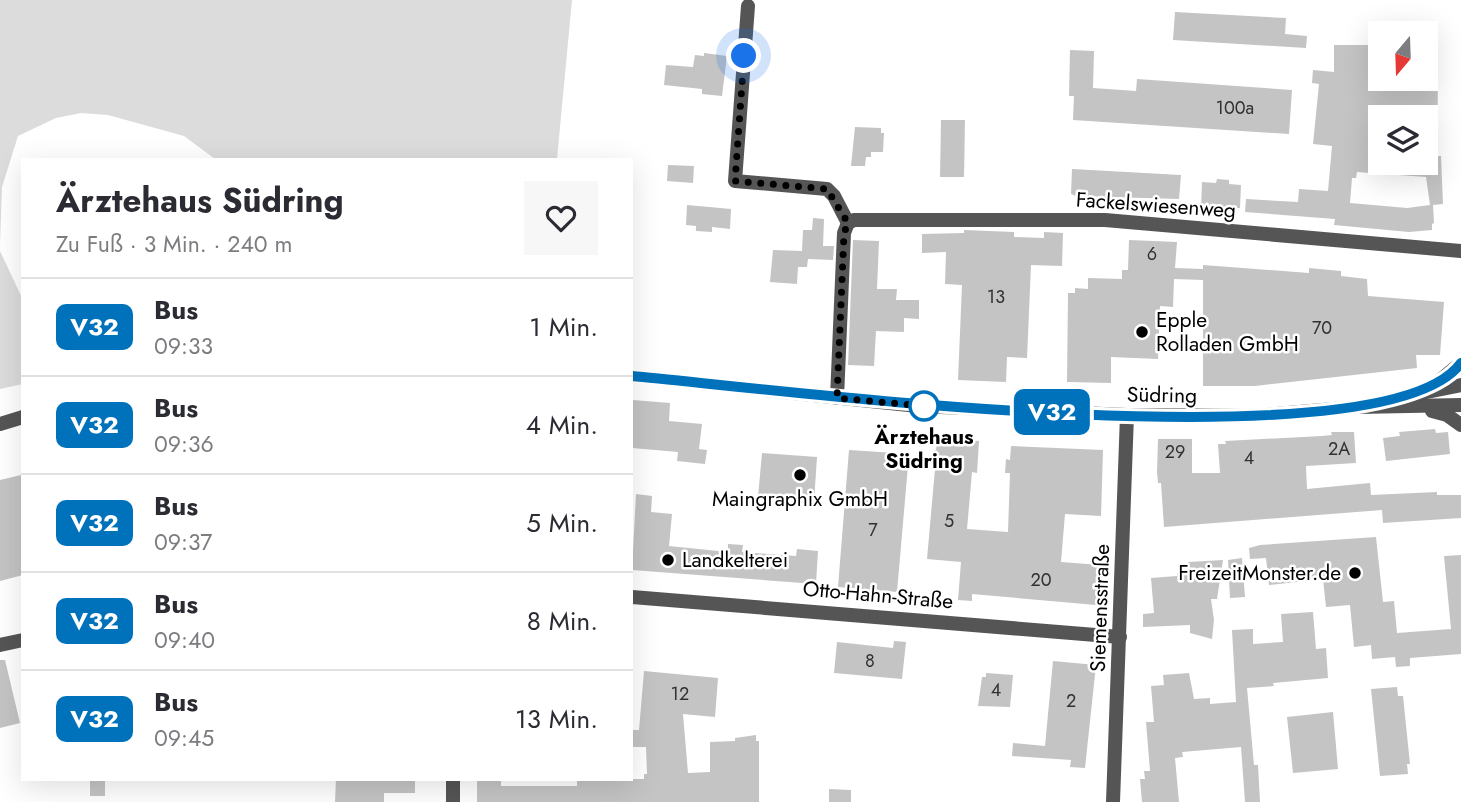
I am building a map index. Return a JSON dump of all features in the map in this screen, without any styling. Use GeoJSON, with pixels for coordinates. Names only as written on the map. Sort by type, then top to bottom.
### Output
{"type":"FeatureCollection","features":[{"type":"Feature","properties":{"kind":"street"},"geometry":{"type":"LineString","coordinates":[[748,6],[735,181],[827,189],[848,223],[844,233],[837,398]]}},
{"type":"Feature","properties":{"kind":"street","name":"Fackelswiesenweg"},"geometry":{"type":"LineString","coordinates":[[848,223],[860,220],[1105,220],[1461,251]]}},
{"type":"Feature","properties":{"kind":"street"},"geometry":{"type":"LineString","coordinates":[[1461,363],[1420,400],[1461,425]]}},
{"type":"Feature","properties":{"kind":"street","name":"Südring"},"geometry":{"type":"LineString","coordinates":[[633,376],[918,406],[1127,415],[1254,416],[1420,400],[1461,405]]}},
{"type":"Feature","properties":{"kind":"street","name":"Südring"},"geometry":{"type":"LineString","coordinates":[[1420,400],[1461,385]]}},
{"type":"Feature","properties":{"kind":"street","name":"Siemensstraße"},"geometry":{"type":"LineString","coordinates":[[1113,802],[1127,415]]}},
{"type":"Feature","properties":{"kind":"street"},"geometry":{"type":"LineString","coordinates":[[0,424],[21,418]]}},
{"type":"Feature","properties":{"kind":"street","name":"Otto-Hahn-Straße"},"geometry":{"type":"LineString","coordinates":[[633,597],[1120,637]]}},
{"type":"Feature","properties":{"kind":"street"},"geometry":{"type":"LineString","coordinates":[[0,645],[21,640]]}},
{"type":"Feature","properties":{"kind":"street"},"geometry":{"type":"LineString","coordinates":[[453,781],[453,802]]}},
{"type":"Feature","properties":{"kind":"shaded area"},"geometry":{"type":"Polygon","coordinates":[[[0,0],[572,0],[557,158],[214,158],[184,136],[108,115],[81,113],[56,118],[18,136],[2,187],[0,245],[0,0]]]}},
{"type":"Feature","properties":{"kind":"shaded area"},"geometry":{"type":"Polygon","coordinates":[[[0,251],[21,296],[21,384],[0,389],[0,251]]]}},
{"type":"Feature","properties":{"kind":"building"},"geometry":{"type":"Polygon","coordinates":[[[1175,12],[1286,18],[1285,34],[1307,36],[1306,48],[1173,40],[1175,12]]]}},
{"type":"Feature","properties":{"kind":"building"},"geometry":{"type":"Polygon","coordinates":[[[1334,45],[1368,45],[1368,91],[1438,91],[1438,105],[1368,105],[1368,173],[1357,172],[1356,178],[1352,178],[1350,203],[1407,208],[1430,205],[1426,177],[1398,175],[1438,175],[1438,156],[1441,156],[1443,204],[1433,205],[1432,230],[1409,232],[1334,225],[1335,219],[1245,212],[1246,199],[1298,202],[1299,189],[1328,191],[1332,146],[1313,144],[1319,84],[1312,83],[1313,70],[1334,72],[1334,45]]]}},
{"type":"Feature","properties":{"kind":"building"},"geometry":{"type":"Polygon","coordinates":[[[1070,50],[1094,51],[1093,88],[1136,91],[1137,79],[1292,90],[1289,134],[1073,120],[1074,96],[1069,96],[1070,50]]]}},
{"type":"Feature","properties":{"kind":"building"},"geometry":{"type":"Polygon","coordinates":[[[704,53],[727,56],[722,96],[702,94],[702,89],[664,85],[666,65],[693,67],[695,55],[704,56],[704,53]]]}},
{"type":"Feature","properties":{"kind":"building"},"geometry":{"type":"Polygon","coordinates":[[[941,120],[965,120],[964,177],[940,177],[941,120]]]}},
{"type":"Feature","properties":{"kind":"building"},"geometry":{"type":"Polygon","coordinates":[[[855,127],[881,128],[881,133],[884,133],[883,152],[871,152],[871,157],[866,157],[865,166],[851,166],[855,127]]]}},
{"type":"Feature","properties":{"kind":"building"},"geometry":{"type":"Polygon","coordinates":[[[668,165],[694,166],[693,183],[667,181],[668,165]]]}},
{"type":"Feature","properties":{"kind":"building"},"geometry":{"type":"Polygon","coordinates":[[[1072,169],[1181,175],[1179,199],[1076,196],[1071,194],[1072,169]]]}},
{"type":"Feature","properties":{"kind":"building"},"geometry":{"type":"Polygon","coordinates":[[[1217,179],[1241,185],[1240,208],[1201,208],[1202,182],[1216,183],[1217,179]]]}},
{"type":"Feature","properties":{"kind":"building"},"geometry":{"type":"Polygon","coordinates":[[[687,205],[731,209],[730,229],[712,227],[712,232],[696,231],[696,226],[686,225],[687,205]]]}},
{"type":"Feature","properties":{"kind":"building"},"geometry":{"type":"Polygon","coordinates":[[[813,218],[824,219],[823,246],[834,246],[833,260],[808,259],[807,267],[798,267],[797,284],[770,282],[773,250],[802,251],[803,230],[812,230],[813,218]]]}},
{"type":"Feature","properties":{"kind":"building"},"geometry":{"type":"Polygon","coordinates":[[[964,230],[1014,232],[1014,237],[1044,238],[1044,232],[1063,233],[1062,266],[1031,265],[1027,358],[1007,357],[1006,382],[958,380],[962,285],[945,284],[946,252],[922,253],[922,234],[964,233],[964,230]]]}},
{"type":"Feature","properties":{"kind":"building"},"geometry":{"type":"Polygon","coordinates":[[[853,240],[879,241],[877,289],[897,289],[896,300],[919,300],[919,319],[904,318],[904,332],[876,331],[874,366],[848,365],[853,240]]]}},
{"type":"Feature","properties":{"kind":"building"},"geometry":{"type":"Polygon","coordinates":[[[1129,240],[1177,242],[1175,268],[1203,269],[1203,265],[1309,273],[1309,268],[1341,271],[1341,276],[1367,279],[1368,296],[1444,302],[1440,355],[1416,355],[1417,368],[1255,386],[1203,386],[1203,280],[1174,279],[1173,307],[1160,306],[1158,359],[1111,357],[1111,383],[1067,382],[1068,293],[1075,293],[1075,288],[1088,289],[1088,278],[1122,279],[1122,270],[1128,270],[1129,240]]]}},
{"type":"Feature","properties":{"kind":"building"},"geometry":{"type":"Polygon","coordinates":[[[633,400],[670,403],[669,421],[702,424],[699,449],[707,450],[705,464],[677,461],[678,452],[633,448],[633,400]]]}},
{"type":"Feature","properties":{"kind":"building"},"geometry":{"type":"Polygon","coordinates":[[[1435,429],[1436,433],[1448,432],[1450,454],[1386,461],[1383,438],[1400,436],[1399,432],[1435,429]]]}},
{"type":"Feature","properties":{"kind":"building"},"geometry":{"type":"Polygon","coordinates":[[[1331,432],[1354,432],[1356,463],[1306,466],[1307,489],[1370,483],[1371,495],[1437,492],[1437,495],[1461,495],[1461,518],[1383,523],[1382,510],[1164,527],[1161,483],[1158,483],[1157,472],[1158,439],[1192,439],[1192,473],[1220,473],[1218,444],[1226,444],[1225,441],[1322,436],[1332,435],[1331,432]]]}},
{"type":"Feature","properties":{"kind":"building"},"geometry":{"type":"Polygon","coordinates":[[[937,438],[979,441],[977,473],[972,472],[967,529],[1008,532],[1010,473],[1005,473],[1011,446],[1103,450],[1101,516],[1065,514],[1061,562],[1100,565],[1096,605],[972,594],[972,601],[958,600],[961,562],[927,559],[935,469],[932,452],[936,450],[937,438]]]}},
{"type":"Feature","properties":{"kind":"building"},"geometry":{"type":"Polygon","coordinates":[[[849,450],[909,454],[897,592],[838,587],[849,450]]]}},
{"type":"Feature","properties":{"kind":"building","name":"Ärztehaus Südring"},"geometry":{"type":"Polygon","coordinates":[[[762,453],[817,457],[814,502],[758,497],[762,453]]]}},
{"type":"Feature","properties":{"kind":"building"},"geometry":{"type":"Polygon","coordinates":[[[21,475],[21,576],[0,581],[0,480],[21,475]]]}},
{"type":"Feature","properties":{"kind":"building"},"geometry":{"type":"Polygon","coordinates":[[[636,494],[652,496],[651,512],[672,514],[669,546],[728,552],[728,544],[743,545],[742,552],[796,556],[797,549],[818,551],[816,584],[633,570],[636,494]]]}},
{"type":"Feature","properties":{"kind":"building"},"geometry":{"type":"Polygon","coordinates":[[[1376,537],[1383,602],[1394,601],[1397,633],[1451,629],[1444,556],[1461,555],[1461,654],[1410,658],[1410,666],[1396,667],[1395,657],[1372,659],[1371,645],[1354,647],[1350,605],[1326,607],[1323,579],[1269,585],[1266,558],[1250,559],[1249,548],[1260,545],[1376,537]]]}},
{"type":"Feature","properties":{"kind":"building"},"geometry":{"type":"Polygon","coordinates":[[[1242,558],[1245,597],[1230,598],[1228,560],[1242,558]]]}},
{"type":"Feature","properties":{"kind":"building"},"geometry":{"type":"Polygon","coordinates":[[[1223,560],[1217,599],[1211,599],[1214,620],[1212,639],[1190,633],[1190,625],[1143,627],[1143,614],[1154,613],[1151,578],[1177,576],[1177,573],[1188,572],[1188,562],[1223,560]]]}},
{"type":"Feature","properties":{"kind":"building"},"geometry":{"type":"Polygon","coordinates":[[[1313,612],[1316,649],[1326,648],[1328,678],[1247,688],[1254,765],[1258,765],[1260,802],[1245,802],[1241,747],[1182,752],[1183,757],[1175,758],[1179,802],[1142,802],[1140,779],[1145,779],[1144,771],[1150,771],[1146,722],[1154,722],[1151,686],[1164,685],[1163,675],[1189,673],[1194,699],[1210,698],[1210,704],[1236,702],[1232,630],[1253,629],[1253,644],[1283,642],[1281,614],[1313,612]]]}},
{"type":"Feature","properties":{"kind":"building"},"geometry":{"type":"Polygon","coordinates":[[[894,641],[906,642],[902,679],[834,673],[837,642],[893,648],[894,641]]]}},
{"type":"Feature","properties":{"kind":"building"},"geometry":{"type":"Polygon","coordinates":[[[0,660],[5,660],[20,723],[0,728],[0,660]]]}},
{"type":"Feature","properties":{"kind":"building"},"geometry":{"type":"Polygon","coordinates":[[[1053,661],[1096,665],[1085,768],[1070,767],[1071,760],[1012,756],[1013,743],[1045,746],[1053,661]]]}},
{"type":"Feature","properties":{"kind":"building"},"geometry":{"type":"Polygon","coordinates":[[[644,671],[718,678],[715,717],[683,714],[688,773],[710,772],[710,742],[735,741],[735,738],[756,735],[756,741],[759,741],[759,802],[477,802],[477,781],[501,781],[501,786],[577,786],[577,781],[644,779],[644,774],[647,774],[646,747],[633,747],[633,730],[639,730],[644,671]]]}},
{"type":"Feature","properties":{"kind":"building"},"geometry":{"type":"Polygon","coordinates":[[[986,673],[1013,675],[1010,707],[978,706],[982,677],[986,677],[986,673]]]}},
{"type":"Feature","properties":{"kind":"building"},"geometry":{"type":"Polygon","coordinates":[[[1397,687],[1398,696],[1403,696],[1410,764],[1407,764],[1408,774],[1380,776],[1371,689],[1397,687]]]}},
{"type":"Feature","properties":{"kind":"building"},"geometry":{"type":"Polygon","coordinates":[[[1333,712],[1338,769],[1293,773],[1287,717],[1333,712]]]}},
{"type":"Feature","properties":{"kind":"building"},"geometry":{"type":"Polygon","coordinates":[[[90,781],[105,781],[105,796],[90,796],[90,781]]]}},
{"type":"Feature","properties":{"kind":"building"},"geometry":{"type":"Polygon","coordinates":[[[336,781],[415,781],[415,793],[384,793],[384,802],[335,802],[336,781]]]}},
{"type":"Feature","properties":{"kind":"building"},"geometry":{"type":"Polygon","coordinates":[[[829,789],[851,790],[851,802],[829,802],[829,789]]]}},
{"type":"Feature","properties":{"kind":"bus line","name":"V32"},"geometry":{"type":"LineString","coordinates":[[633,376],[918,406],[1213,417],[1357,407],[1419,393],[1436,385],[1461,363]]}},
{"type":"Feature","properties":{"kind":"place","name":"Epple Rolladen GmbH"},"geometry":{"type":"Point","coordinates":[1142,332]}},
{"type":"Feature","properties":{"kind":"place","name":"Ärztehaus Südring"},"geometry":{"type":"Point","coordinates":[924,406]}},
{"type":"Feature","properties":{"kind":"place","name":"Maingraphix GmbH"},"geometry":{"type":"Point","coordinates":[800,475]}},
{"type":"Feature","properties":{"kind":"place","name":"Landkelterei"},"geometry":{"type":"Point","coordinates":[668,560]}},
{"type":"Feature","properties":{"kind":"place","name":"FreizeitMonster.de"},"geometry":{"type":"Point","coordinates":[1355,573]}},
{"type":"Feature","properties":{"kind":"route"},"geometry":{"type":"LineString","coordinates":[[744,56],[735,181],[827,189],[834,196],[848,223],[844,228],[837,398],[924,406]]}}]}
